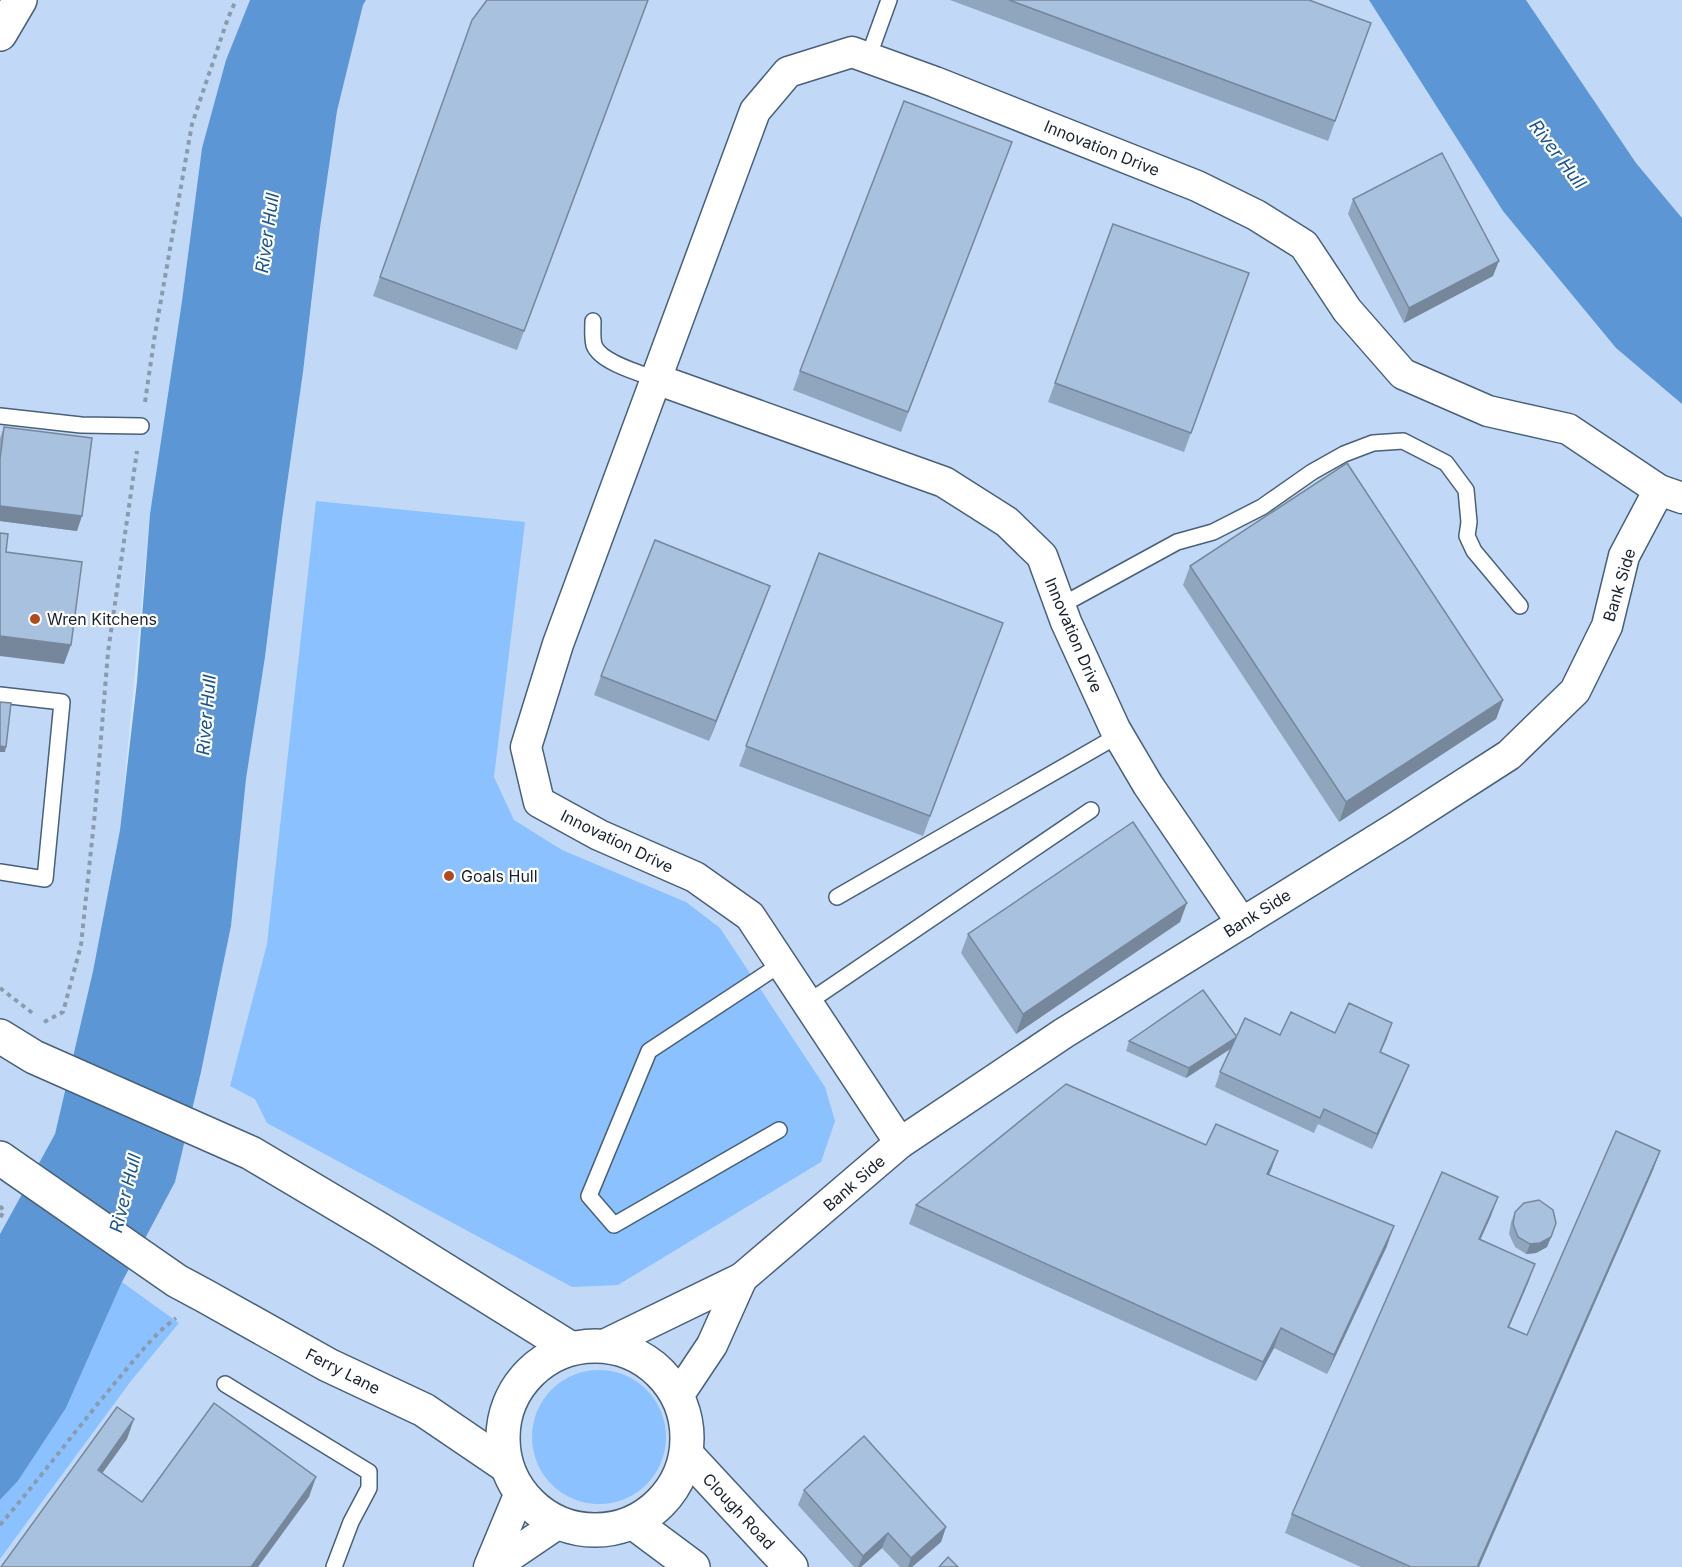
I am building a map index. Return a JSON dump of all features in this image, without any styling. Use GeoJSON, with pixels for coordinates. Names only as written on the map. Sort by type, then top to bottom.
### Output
{"type":"FeatureCollection","features":[{"type":"Feature","properties":{"kind":"main road"},"geometry":{"type":"LineString","coordinates":[[0,34],[20,0]]}},
{"type":"Feature","properties":{"kind":"main road"},"geometry":{"type":"LineString","coordinates":[[0,1036],[34,1057],[251,1153],[380,1228],[570,1348]]}},
{"type":"Feature","properties":{"kind":"main road","name":"Ferry Lane"},"geometry":{"type":"LineString","coordinates":[[0,1158],[191,1288],[328,1365],[424,1410],[506,1465]]}},
{"type":"Feature","properties":{"kind":"main road"},"geometry":{"type":"LineString","coordinates":[[603,1345],[652,1365],[678,1396],[686,1418],[687,1455],[667,1498],[634,1523],[594,1532],[557,1524],[519,1496],[506,1465],[502,1426],[517,1386],[542,1361],[570,1348],[603,1345]]}},
{"type":"Feature","properties":{"kind":"main road","name":"Clough Road"},"geometry":{"type":"LineString","coordinates":[[687,1455],[791,1567]]}},
{"type":"Feature","properties":{"kind":"main road"},"geometry":{"type":"LineString","coordinates":[[634,1523],[693,1567]]}},
{"type":"Feature","properties":{"kind":"street","name":"Innovation Drive"},"geometry":{"type":"LineString","coordinates":[[900,1143],[750,916],[695,877],[598,835],[539,802],[526,747],[558,644],[755,111],[788,72],[852,52],[935,82],[1197,186],[1256,214],[1304,245],[1347,310],[1403,374],[1488,411],[1568,429],[1670,494]]}},
{"type":"Feature","properties":{"kind":"street","name":"Innovation Drive"},"geometry":{"type":"LineString","coordinates":[[656,379],[944,482],[1006,522],[1042,556],[1066,622],[1119,735],[1148,785],[1242,923]]}},
{"type":"Feature","properties":{"kind":"street","name":"Bank Side"},"geometry":{"type":"LineString","coordinates":[[603,1345],[742,1278],[900,1143],[1064,1033],[1509,755],[1575,691],[1607,626],[1624,556],[1670,494]]}},
{"type":"Feature","properties":{"kind":"street","name":"Bank Side"},"geometry":{"type":"LineString","coordinates":[[678,1396],[712,1345],[742,1278]]}},
{"type":"Feature","properties":{"kind":"street"},"geometry":{"type":"LineString","coordinates":[[489,1567],[519,1496]]}},
{"type":"Feature","properties":{"kind":"street"},"geometry":{"type":"LineString","coordinates":[[494,1567],[557,1524]]}},
{"type":"Feature","properties":{"kind":"lane"},"geometry":{"type":"LineString","coordinates":[[868,58],[889,0]]}},
{"type":"Feature","properties":{"kind":"lane"},"geometry":{"type":"LineString","coordinates":[[593,321],[592,336],[602,356],[656,379]]}},
{"type":"Feature","properties":{"kind":"lane"},"geometry":{"type":"LineString","coordinates":[[0,416],[81,424],[141,426]]}},
{"type":"Feature","properties":{"kind":"lane"},"geometry":{"type":"LineString","coordinates":[[1060,606],[1177,542],[1213,532],[1263,507],[1312,472],[1344,454],[1373,443],[1403,441],[1446,463],[1466,490],[1469,522],[1467,536],[1474,551],[1520,606]]}},
{"type":"Feature","properties":{"kind":"lane"},"geometry":{"type":"LineString","coordinates":[[0,695],[62,702],[45,879],[0,872]]}},
{"type":"Feature","properties":{"kind":"lane"},"geometry":{"type":"LineString","coordinates":[[837,897],[1119,735]]}},
{"type":"Feature","properties":{"kind":"lane"},"geometry":{"type":"LineString","coordinates":[[807,1003],[1091,810]]}},
{"type":"Feature","properties":{"kind":"lane"},"geometry":{"type":"LineString","coordinates":[[779,1130],[614,1225],[589,1196],[649,1051],[781,964]]}},
{"type":"Feature","properties":{"kind":"lane"},"geometry":{"type":"LineString","coordinates":[[225,1384],[369,1473],[369,1488],[351,1522],[334,1567]]}},
{"type":"Feature","properties":{"kind":"path"},"geometry":{"type":"LineString","coordinates":[[0,988],[45,1023],[63,1012],[81,945],[108,652],[155,334],[192,124],[236,0]]}},
{"type":"Feature","properties":{"kind":"path"},"geometry":{"type":"LineString","coordinates":[[0,1206],[4,1211],[0,1218]]}},
{"type":"Feature","properties":{"kind":"path"},"geometry":{"type":"LineString","coordinates":[[0,1525],[162,1328],[191,1288]]}},
{"type":"Feature","properties":{"kind":"shaded area"},"geometry":{"type":"Polygon","coordinates":[[[0,0],[250,0],[226,60],[202,148],[150,514],[120,830],[93,970],[55,1134],[0,1234],[0,0]]]}},
{"type":"Feature","properties":{"kind":"shaded area"},"geometry":{"type":"Polygon","coordinates":[[[366,0],[1369,0],[1421,81],[1616,348],[1682,404],[1682,1567],[0,1567],[0,1559],[131,1381],[179,1323],[122,1282],[175,1182],[201,1072],[231,926],[246,779],[265,657],[337,111],[366,0]]]}},
{"type":"Feature","properties":{"kind":"shaded area"},"geometry":{"type":"Polygon","coordinates":[[[1526,0],[1682,0],[1682,218],[1636,163],[1526,0]]]}},
{"type":"Feature","properties":{"kind":"shaded area","name":"Goals Hull"},"geometry":{"type":"Polygon","coordinates":[[[316,501],[525,522],[494,777],[514,820],[562,850],[686,902],[720,928],[825,1087],[835,1121],[821,1162],[618,1285],[572,1287],[267,1123],[255,1099],[230,1086],[267,944],[316,501]]]}},
{"type":"Feature","properties":{"kind":"shaded area"},"geometry":{"type":"Polygon","coordinates":[[[122,1282],[179,1323],[131,1381],[0,1559],[0,1500],[18,1481],[66,1408],[122,1282]]]}},
{"type":"Feature","properties":{"kind":"shaded area"},"geometry":{"type":"Polygon","coordinates":[[[599,1370],[625,1375],[646,1390],[661,1411],[666,1437],[661,1463],[646,1484],[625,1499],[599,1504],[573,1499],[552,1484],[537,1463],[532,1437],[537,1411],[552,1390],[573,1375],[599,1370]]]}},
{"type":"Feature","properties":{"kind":"water","name":"River Hull"},"geometry":{"type":"Polygon","coordinates":[[[250,0],[366,0],[337,111],[265,657],[246,779],[231,926],[201,1072],[175,1182],[122,1282],[66,1408],[18,1481],[0,1500],[0,1234],[55,1134],[93,971],[120,830],[137,682],[150,514],[202,148],[226,60],[250,0]]]}},
{"type":"Feature","properties":{"kind":"water","name":"River Hull"},"geometry":{"type":"Polygon","coordinates":[[[1369,0],[1526,0],[1636,163],[1682,218],[1682,404],[1616,348],[1503,211],[1369,0]]]}},
{"type":"Feature","properties":{"kind":"building"},"geometry":{"type":"Polygon","coordinates":[[[487,0],[648,0],[524,331],[380,277],[472,20],[487,0]]]}},
{"type":"Feature","properties":{"kind":"building"},"geometry":{"type":"Polygon","coordinates":[[[1009,0],[1309,0],[1371,23],[1335,121],[1009,0]]]}},
{"type":"Feature","properties":{"kind":"building"},"geometry":{"type":"Polygon","coordinates":[[[904,101],[1012,142],[908,412],[800,371],[904,101]]]}},
{"type":"Feature","properties":{"kind":"building"},"geometry":{"type":"Polygon","coordinates":[[[1442,153],[1499,261],[1409,308],[1353,199],[1442,153]]]}},
{"type":"Feature","properties":{"kind":"building"},"geometry":{"type":"Polygon","coordinates":[[[1113,224],[1249,273],[1191,433],[1055,383],[1113,224]]]}},
{"type":"Feature","properties":{"kind":"building"},"geometry":{"type":"Polygon","coordinates":[[[4,427],[92,438],[82,516],[0,506],[0,459],[4,427]]]}},
{"type":"Feature","properties":{"kind":"building"},"geometry":{"type":"Polygon","coordinates":[[[1347,463],[1503,700],[1346,802],[1190,566],[1347,463]]]}},
{"type":"Feature","properties":{"kind":"building","name":"Wren Kitchens"},"geometry":{"type":"Polygon","coordinates":[[[0,533],[8,534],[6,552],[82,562],[71,645],[0,636],[0,533]]]}},
{"type":"Feature","properties":{"kind":"building"},"geometry":{"type":"Polygon","coordinates":[[[655,540],[770,586],[716,721],[601,676],[655,540]]]}},
{"type":"Feature","properties":{"kind":"building"},"geometry":{"type":"Polygon","coordinates":[[[819,553],[1003,623],[930,816],[746,746],[819,553]]]}},
{"type":"Feature","properties":{"kind":"building"},"geometry":{"type":"Polygon","coordinates":[[[0,702],[11,703],[6,747],[0,746],[0,702]]]}},
{"type":"Feature","properties":{"kind":"building"},"geometry":{"type":"Polygon","coordinates":[[[1133,822],[1187,903],[1023,1014],[968,934],[1133,822]]]}},
{"type":"Feature","properties":{"kind":"building"},"geometry":{"type":"Polygon","coordinates":[[[1203,990],[1237,1037],[1189,1068],[1129,1041],[1203,990]]]}},
{"type":"Feature","properties":{"kind":"building"},"geometry":{"type":"Polygon","coordinates":[[[1349,1003],[1392,1023],[1380,1052],[1409,1065],[1377,1134],[1324,1109],[1320,1118],[1220,1072],[1245,1018],[1280,1035],[1291,1012],[1335,1033],[1349,1003]]]}},
{"type":"Feature","properties":{"kind":"building"},"geometry":{"type":"Polygon","coordinates":[[[1066,1084],[1206,1145],[1216,1124],[1278,1151],[1267,1174],[1394,1226],[1334,1355],[1281,1328],[1263,1362],[916,1205],[1066,1084]]]}},
{"type":"Feature","properties":{"kind":"building"},"geometry":{"type":"Polygon","coordinates":[[[1616,1131],[1660,1151],[1477,1567],[1411,1567],[1292,1514],[1442,1172],[1498,1197],[1479,1239],[1535,1264],[1508,1327],[1527,1335],[1616,1131]]]}},
{"type":"Feature","properties":{"kind":"building"},"geometry":{"type":"Polygon","coordinates":[[[1539,1200],[1553,1210],[1556,1223],[1551,1237],[1540,1243],[1530,1244],[1518,1237],[1513,1224],[1515,1212],[1524,1203],[1539,1200]]]}},
{"type":"Feature","properties":{"kind":"building"},"geometry":{"type":"Polygon","coordinates":[[[214,1403],[316,1477],[251,1567],[1,1567],[117,1407],[134,1419],[98,1470],[142,1502],[214,1403]]]}},
{"type":"Feature","properties":{"kind":"building"},"geometry":{"type":"Polygon","coordinates":[[[864,1436],[946,1527],[911,1558],[888,1533],[863,1556],[804,1490],[864,1436]]]}},
{"type":"Feature","properties":{"kind":"building"},"geometry":{"type":"Polygon","coordinates":[[[948,1557],[958,1567],[939,1567],[948,1557]]]}},
{"type":"Feature","properties":{"kind":"place","name":"Wren Kitchens"},"geometry":{"type":"Point","coordinates":[35,619]}},
{"type":"Feature","properties":{"kind":"place","name":"Goals Hull"},"geometry":{"type":"Point","coordinates":[449,876]}}]}
